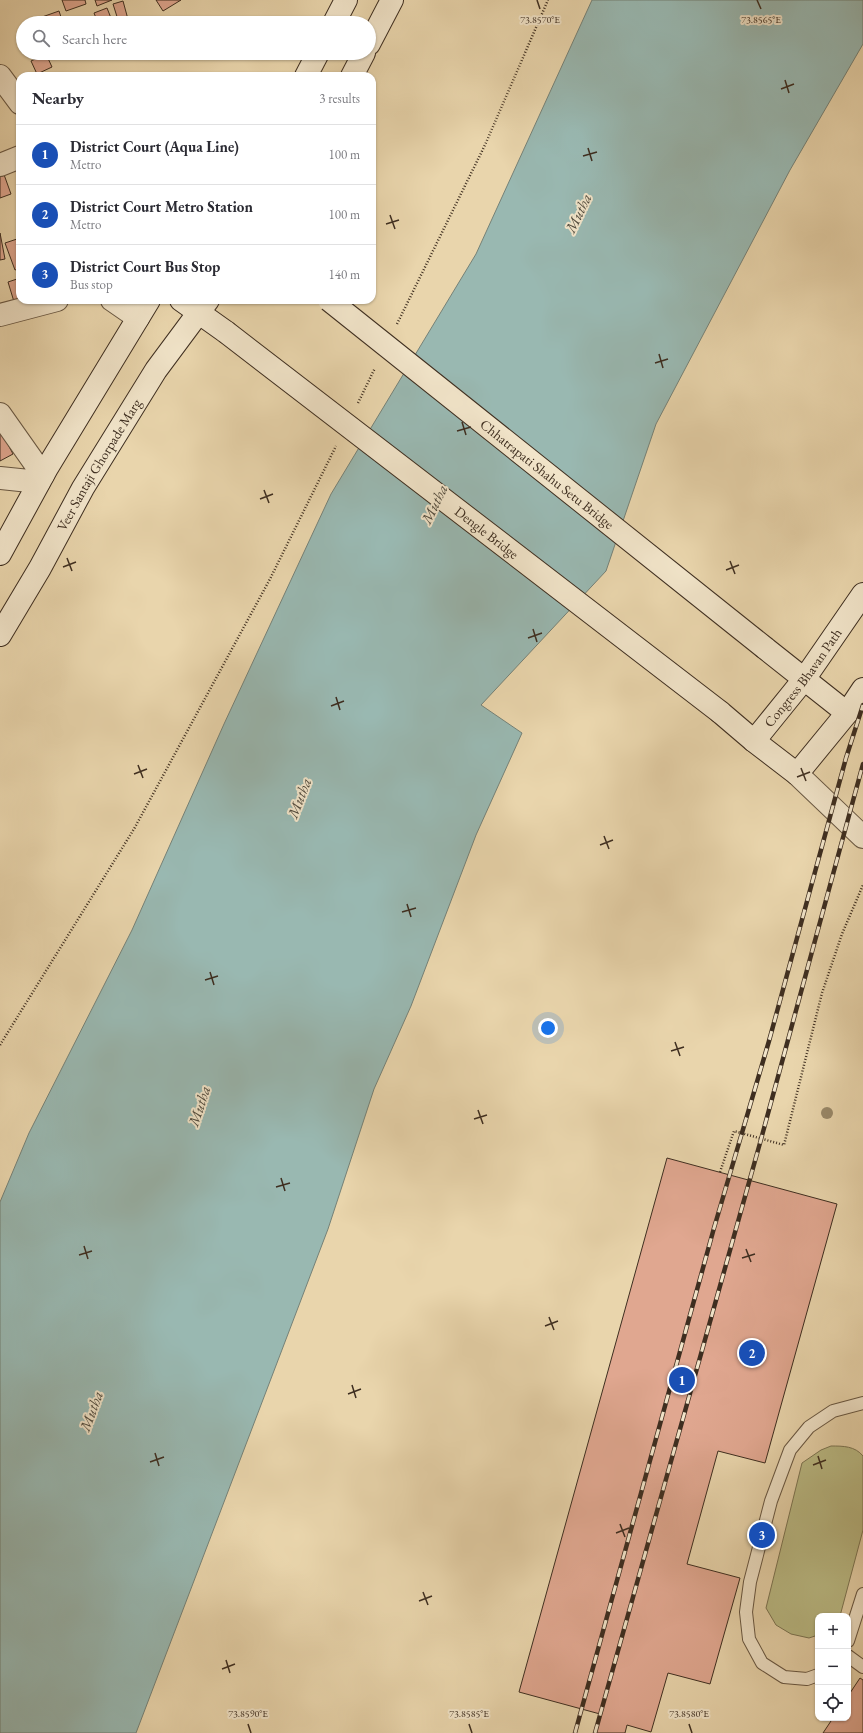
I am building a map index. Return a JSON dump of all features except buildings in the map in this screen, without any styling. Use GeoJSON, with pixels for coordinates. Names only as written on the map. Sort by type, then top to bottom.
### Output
{"type":"FeatureCollection","features":[{"type":"Feature","properties":{"kind":"main road"},"geometry":{"type":"LineString","coordinates":[[338,16],[346,0]]}},
{"type":"Feature","properties":{"kind":"main road"},"geometry":{"type":"LineString","coordinates":[[376,31],[392,0]]}},
{"type":"Feature","properties":{"kind":"main road"},"geometry":{"type":"LineString","coordinates":[[308,72],[314,60]]}},
{"type":"Feature","properties":{"kind":"main road"},"geometry":{"type":"LineString","coordinates":[[354,72],[360,60]]}},
{"type":"Feature","properties":{"kind":"main road"},"geometry":{"type":"LineString","coordinates":[[0,76],[16,97]]}},
{"type":"Feature","properties":{"kind":"main road"},"geometry":{"type":"LineString","coordinates":[[0,165],[16,159]]}},
{"type":"Feature","properties":{"kind":"main road"},"geometry":{"type":"LineString","coordinates":[[0,315],[42,304]]}},
{"type":"Feature","properties":{"kind":"main road"},"geometry":{"type":"LineString","coordinates":[[0,554],[41,478],[144,309],[126,304]]}},
{"type":"Feature","properties":{"kind":"main road","name":"Dengle Bridge"},"geometry":{"type":"LineString","coordinates":[[196,304],[226,332],[720,712],[754,741],[797,774],[863,837]]}},
{"type":"Feature","properties":{"kind":"main road","name":"Veer Santaji Ghorpade Marg"},"geometry":{"type":"LineString","coordinates":[[0,635],[40,568],[83,488],[196,304]]}},
{"type":"Feature","properties":{"kind":"main road","name":"Chhatrapati Shahu Setu Bridge"},"geometry":{"type":"LineString","coordinates":[[334,304],[847,713]]}},
{"type":"Feature","properties":{"kind":"main road"},"geometry":{"type":"LineString","coordinates":[[0,414],[41,478]]}},
{"type":"Feature","properties":{"kind":"main road"},"geometry":{"type":"LineString","coordinates":[[0,478],[41,478]]}},
{"type":"Feature","properties":{"kind":"main road","name":"Congress Bhavan Path"},"geometry":{"type":"LineString","coordinates":[[754,741],[805,678],[863,594]]}},
{"type":"Feature","properties":{"kind":"main road"},"geometry":{"type":"LineString","coordinates":[[797,774],[847,713],[863,689]]}},
{"type":"Feature","properties":{"kind":"lane"},"geometry":{"type":"LineString","coordinates":[[815,1676],[807,1679],[784,1677],[762,1663],[749,1639],[746,1612],[750,1582],[772,1501],[790,1450],[809,1427],[833,1411],[863,1403]]}},
{"type":"Feature","properties":{"kind":"lane"},"geometry":{"type":"LineString","coordinates":[[851,1632],[863,1594]]}},
{"type":"Feature","properties":{"kind":"lane"},"geometry":{"type":"LineString","coordinates":[[851,1658],[863,1667]]}},
{"type":"Feature","properties":{"kind":"path"},"geometry":{"type":"LineString","coordinates":[[394,330],[485,145],[548,0]]}},
{"type":"Feature","properties":{"kind":"path"},"geometry":{"type":"LineString","coordinates":[[355,408],[376,365]]}},
{"type":"Feature","properties":{"kind":"path"},"geometry":{"type":"LineString","coordinates":[[0,1045],[134,829],[270,579],[337,444]]}},
{"type":"Feature","properties":{"kind":"path"},"geometry":{"type":"LineString","coordinates":[[720,1172],[734,1131],[784,1145],[822,993],[842,934],[863,885]]}},
{"type":"Feature","properties":{"kind":"green space"},"geometry":{"type":"Polygon","coordinates":[[[831,1446],[853,1448],[863,1456],[863,1530],[841,1613],[815,1613],[815,1636],[809,1638],[791,1634],[776,1625],[766,1608],[802,1463],[821,1450],[831,1446]]]}},
{"type":"Feature","properties":{"kind":"water","name":"Mutha"},"geometry":{"type":"Polygon","coordinates":[[[592,0],[863,0],[863,44],[790,170],[656,424],[606,571],[481,705],[522,733],[476,835],[411,1006],[374,1089],[328,1229],[136,1733],[0,1733],[0,1202],[29,1133],[132,930],[224,724],[331,494],[476,254],[592,0]]]}},
{"type":"Feature","properties":{"kind":"railway"},"geometry":{"type":"LineString","coordinates":[[575,1733],[714,1228],[769,1041],[846,758],[863,705]]}},
{"type":"Feature","properties":{"kind":"railway"},"geometry":{"type":"LineString","coordinates":[[595,1733],[760,1143],[863,764]]}},
{"type":"Feature","properties":{"kind":"place","name":"District Court Metro Station"},"geometry":{"type":"Point","coordinates":[752,1353]}},
{"type":"Feature","properties":{"kind":"place","name":"District Court (Aqua Line)"},"geometry":{"type":"Point","coordinates":[682,1380]}},
{"type":"Feature","properties":{"kind":"place","name":"District Court Bus Stop"},"geometry":{"type":"Point","coordinates":[762,1535]}}]}
